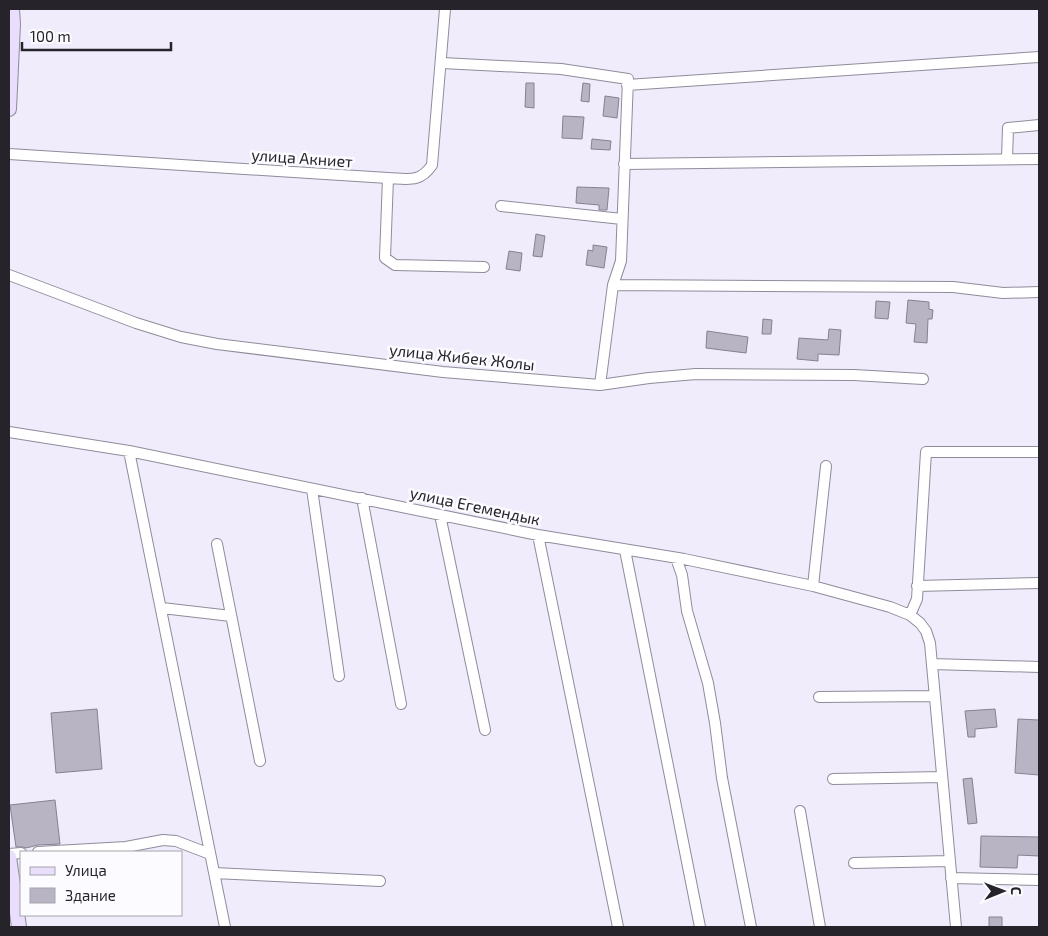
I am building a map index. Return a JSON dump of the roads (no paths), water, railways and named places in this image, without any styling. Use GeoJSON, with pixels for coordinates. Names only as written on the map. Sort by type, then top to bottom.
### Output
{"type":"FeatureCollection","features":[{"type":"Feature","properties":{"kind":"main road"},"geometry":{"type":"LineString","coordinates":[[9,109],[12,9]]}},
{"type":"Feature","properties":{"kind":"main road"},"geometry":{"type":"LineString","coordinates":[[9,855],[19,927]]}},
{"type":"Feature","properties":{"kind":"street","name":"улица Акниет"},"geometry":{"type":"LineString","coordinates":[[9,154],[418,179],[432,165],[445,9]]}},
{"type":"Feature","properties":{"kind":"street"},"geometry":{"type":"LineString","coordinates":[[627,85],[1039,57]]}},
{"type":"Feature","properties":{"kind":"street"},"geometry":{"type":"LineString","coordinates":[[442,63],[561,68],[628,79],[620,261],[613,286],[600,385]]}},
{"type":"Feature","properties":{"kind":"street"},"geometry":{"type":"LineString","coordinates":[[1007,159],[1008,128],[1039,125]]}},
{"type":"Feature","properties":{"kind":"street"},"geometry":{"type":"LineString","coordinates":[[624,164],[1039,159]]}},
{"type":"Feature","properties":{"kind":"street"},"geometry":{"type":"LineString","coordinates":[[388,178],[385,258],[395,265],[484,267]]}},
{"type":"Feature","properties":{"kind":"street"},"geometry":{"type":"LineString","coordinates":[[501,206],[622,219]]}},
{"type":"Feature","properties":{"kind":"street","name":"улица Жибек Жолы"},"geometry":{"type":"LineString","coordinates":[[9,275],[136,323],[181,337],[217,344],[443,372],[600,385],[696,374],[854,375],[924,378]]}},
{"type":"Feature","properties":{"kind":"street"},"geometry":{"type":"LineString","coordinates":[[613,286],[953,287],[1004,293],[1039,292]]}},
{"type":"Feature","properties":{"kind":"street","name":"улица Егемендык"},"geometry":{"type":"LineString","coordinates":[[9,432],[129,451],[538,535],[676,558],[813,586],[890,606],[910,615],[926,631],[930,643],[932,664]]}},
{"type":"Feature","properties":{"kind":"street"},"geometry":{"type":"LineString","coordinates":[[129,451],[225,927]]}},
{"type":"Feature","properties":{"kind":"street"},"geometry":{"type":"LineString","coordinates":[[910,615],[917,599],[926,452],[1039,452]]}},
{"type":"Feature","properties":{"kind":"street"},"geometry":{"type":"LineString","coordinates":[[813,586],[826,466]]}},
{"type":"Feature","properties":{"kind":"street"},"geometry":{"type":"LineString","coordinates":[[312,489],[339,676]]}},
{"type":"Feature","properties":{"kind":"street"},"geometry":{"type":"LineString","coordinates":[[362,498],[401,704]]}},
{"type":"Feature","properties":{"kind":"street"},"geometry":{"type":"LineString","coordinates":[[440,515],[485,730]]}},
{"type":"Feature","properties":{"kind":"street"},"geometry":{"type":"LineString","coordinates":[[538,535],[618,927]]}},
{"type":"Feature","properties":{"kind":"street"},"geometry":{"type":"LineString","coordinates":[[217,544],[260,762]]}},
{"type":"Feature","properties":{"kind":"street"},"geometry":{"type":"LineString","coordinates":[[625,550],[700,927]]}},
{"type":"Feature","properties":{"kind":"street"},"geometry":{"type":"LineString","coordinates":[[676,558],[682,575],[688,611],[708,683],[722,778],[751,927]]}},
{"type":"Feature","properties":{"kind":"street"},"geometry":{"type":"LineString","coordinates":[[918,586],[1039,583]]}},
{"type":"Feature","properties":{"kind":"street"},"geometry":{"type":"LineString","coordinates":[[162,608],[231,616]]}},
{"type":"Feature","properties":{"kind":"street"},"geometry":{"type":"LineString","coordinates":[[956,927],[932,664],[1039,667]]}},
{"type":"Feature","properties":{"kind":"street"},"geometry":{"type":"LineString","coordinates":[[819,698],[934,696]]}},
{"type":"Feature","properties":{"kind":"street"},"geometry":{"type":"LineString","coordinates":[[833,779],[942,778]]}},
{"type":"Feature","properties":{"kind":"street"},"geometry":{"type":"LineString","coordinates":[[800,811],[820,927]]}},
{"type":"Feature","properties":{"kind":"street"},"geometry":{"type":"LineString","coordinates":[[56,851],[126,847],[163,840],[176,841],[210,854]]}},
{"type":"Feature","properties":{"kind":"street"},"geometry":{"type":"LineString","coordinates":[[854,863],[950,861]]}},
{"type":"Feature","properties":{"kind":"street"},"geometry":{"type":"LineString","coordinates":[[214,873],[380,881]]}},
{"type":"Feature","properties":{"kind":"street"},"geometry":{"type":"LineString","coordinates":[[951,878],[1039,880]]}}]}
